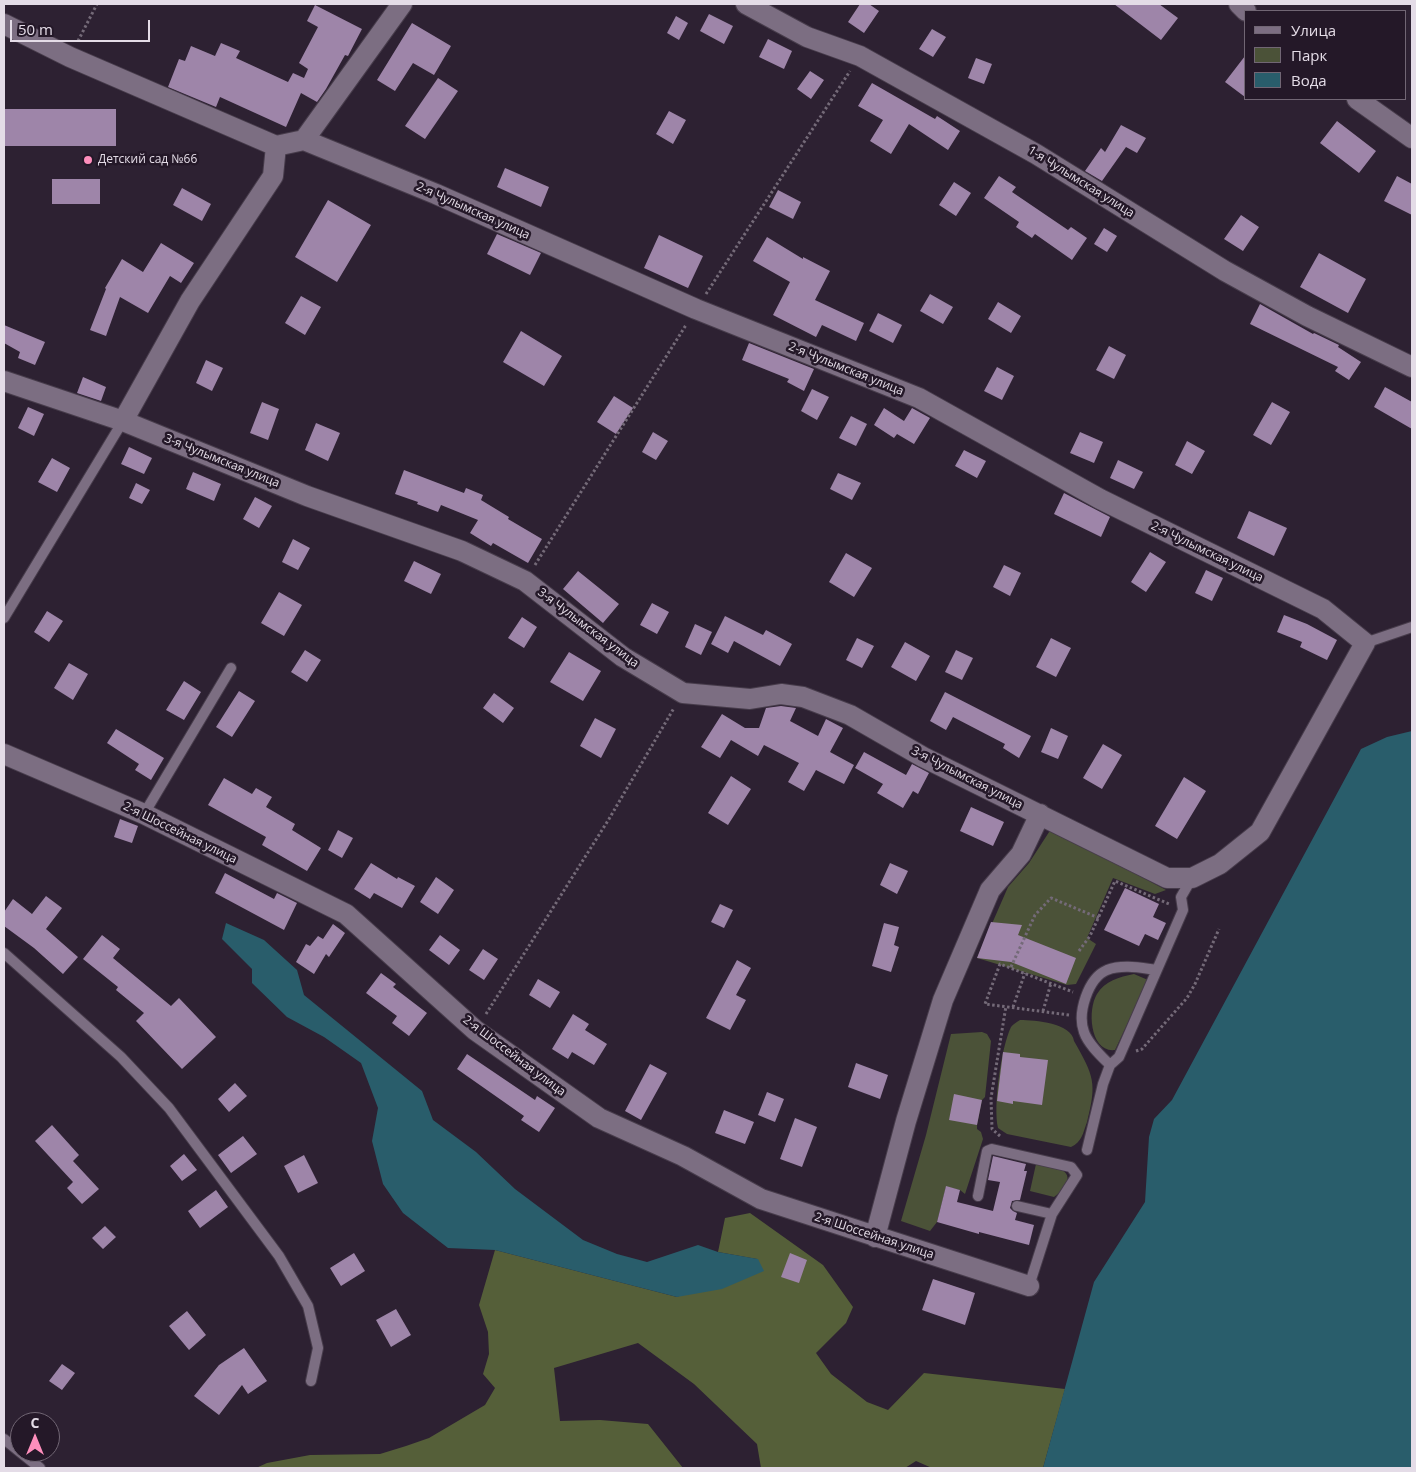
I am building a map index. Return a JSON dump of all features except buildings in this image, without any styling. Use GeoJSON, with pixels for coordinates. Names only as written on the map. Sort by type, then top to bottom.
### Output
{"type":"FeatureCollection","features":[{"type":"Feature","properties":{"kind":"street"},"geometry":{"type":"LineString","coordinates":[[4,24],[70,57],[276,146],[304,140],[402,4]]}},
{"type":"Feature","properties":{"kind":"street","name":"1-я Чулымская улица"},"geometry":{"type":"LineString","coordinates":[[746,4],[807,37],[860,56],[1036,154],[1225,271],[1307,316],[1412,367]]}},
{"type":"Feature","properties":{"kind":"street"},"geometry":{"type":"LineString","coordinates":[[1358,100],[1412,138]]}},
{"type":"Feature","properties":{"kind":"street","name":"2-я Чулымская улица"},"geometry":{"type":"LineString","coordinates":[[304,140],[436,194],[696,309],[918,398],[1100,499],[1323,609],[1365,643]]}},
{"type":"Feature","properties":{"kind":"street"},"geometry":{"type":"LineString","coordinates":[[123,421],[190,301],[274,176],[276,146]]}},
{"type":"Feature","properties":{"kind":"street","name":"3-я Чулымская улица"},"geometry":{"type":"LineString","coordinates":[[4,381],[123,421],[307,496],[462,551],[525,581],[623,657],[683,693],[750,699],[782,694],[803,697],[850,715],[923,757],[1167,878],[1192,878],[1220,864],[1260,832],[1365,643]]}},
{"type":"Feature","properties":{"kind":"street","name":"2-я Шоссейная улица"},"geometry":{"type":"LineString","coordinates":[[4,754],[144,814],[346,914],[475,1030],[599,1118],[683,1156],[761,1199],[1029,1286]]}},
{"type":"Feature","properties":{"kind":"street"},"geometry":{"type":"LineString","coordinates":[[875,1237],[906,1121],[943,1000],[990,890],[1021,854],[1040,814]]}},
{"type":"Feature","properties":{"kind":"lane"},"geometry":{"type":"LineString","coordinates":[[4,618],[123,421]]}},
{"type":"Feature","properties":{"kind":"lane"},"geometry":{"type":"LineString","coordinates":[[1365,643],[1412,627]]}},
{"type":"Feature","properties":{"kind":"lane"},"geometry":{"type":"LineString","coordinates":[[144,814],[231,668]]}},
{"type":"Feature","properties":{"kind":"lane"},"geometry":{"type":"LineString","coordinates":[[1086,1150],[1103,1084],[1110,1065],[1119,1057],[1183,910],[1181,897],[1192,878]]}},
{"type":"Feature","properties":{"kind":"lane"},"geometry":{"type":"LineString","coordinates":[[4,953],[121,1057],[169,1108],[279,1256],[308,1306],[318,1348],[311,1381]]}},
{"type":"Feature","properties":{"kind":"lane"},"geometry":{"type":"LineString","coordinates":[[1110,1065],[1084,1032],[1082,1017],[1084,998],[1093,984],[1106,971],[1124,966],[1157,970]]}},
{"type":"Feature","properties":{"kind":"lane"},"geometry":{"type":"LineString","coordinates":[[978,1196],[987,1151],[992,1149],[1071,1167],[1077,1175],[1052,1214],[1029,1286]]}},
{"type":"Feature","properties":{"kind":"lane"},"geometry":{"type":"LineString","coordinates":[[1017,1206],[1052,1214]]}},
{"type":"Feature","properties":{"kind":"lane"},"geometry":{"type":"LineString","coordinates":[[4,1440],[40,1468]]}},
{"type":"Feature","properties":{"kind":"path"},"geometry":{"type":"LineString","coordinates":[[70,57],[96,4]]}},
{"type":"Feature","properties":{"kind":"path"},"geometry":{"type":"LineString","coordinates":[[475,1030],[609,818],[683,693]]}},
{"type":"Feature","properties":{"kind":"path"},"geometry":{"type":"LineString","coordinates":[[1079,951],[1090,936],[1115,881],[1183,910]]}},
{"type":"Feature","properties":{"kind":"path"},"geometry":{"type":"LineString","coordinates":[[1011,967],[1036,915],[1051,898],[1098,918]]}},
{"type":"Feature","properties":{"kind":"path"},"geometry":{"type":"LineString","coordinates":[[1119,1057],[1142,1049],[1187,998],[1219,928]]}},
{"type":"Feature","properties":{"kind":"path"},"geometry":{"type":"LineString","coordinates":[[1082,1017],[985,1004],[1000,964],[1051,983],[1084,998]]}},
{"type":"Feature","properties":{"kind":"path"},"geometry":{"type":"LineString","coordinates":[[1013,1007],[1025,973]]}},
{"type":"Feature","properties":{"kind":"path"},"geometry":{"type":"LineString","coordinates":[[1042,1011],[1051,983]]}},
{"type":"Feature","properties":{"kind":"path"},"geometry":{"type":"LineString","coordinates":[[1001,1137],[992,1129],[991,1098],[1006,1006]]}},
{"type":"Feature","properties":{"kind":"green space"},"geometry":{"type":"Polygon","coordinates":[[[1051,829],[1166,890],[1155,894],[1113,878],[1087,938],[1096,944],[1076,984],[1067,985],[977,958],[1008,887],[1029,863],[1051,829]]]}},
{"type":"Feature","properties":{"kind":"green space"},"geometry":{"type":"Polygon","coordinates":[[[1134,974],[1148,980],[1115,1050],[1107,1049],[1100,1045],[1093,1029],[1092,1010],[1094,1001],[1100,990],[1108,983],[1134,974]]]}},
{"type":"Feature","properties":{"kind":"green space"},"geometry":{"type":"Polygon","coordinates":[[[1020,1020],[1052,1024],[1067,1030],[1072,1035],[1090,1072],[1093,1088],[1087,1122],[1080,1140],[1071,1147],[1007,1134],[998,1128],[997,1092],[1001,1062],[1011,1027],[1020,1020]]]}},
{"type":"Feature","properties":{"kind":"green space"},"geometry":{"type":"Polygon","coordinates":[[[982,1032],[987,1034],[991,1041],[985,1097],[982,1100],[977,1125],[977,1129],[981,1132],[983,1139],[965,1194],[960,1190],[946,1187],[937,1222],[930,1231],[901,1221],[926,1135],[951,1034],[982,1032]]]}},
{"type":"Feature","properties":{"kind":"green space"},"geometry":{"type":"Polygon","coordinates":[[[1036,1164],[1060,1169],[1067,1175],[1068,1179],[1064,1187],[1054,1197],[1030,1191],[1036,1164]]]}},
{"type":"Feature","properties":{"kind":"green space"},"geometry":{"type":"Polygon","coordinates":[[[750,1213],[823,1265],[853,1307],[846,1323],[816,1353],[831,1374],[867,1402],[888,1410],[924,1373],[1065,1389],[1043,1468],[932,1468],[916,1461],[905,1468],[761,1468],[757,1444],[694,1384],[638,1343],[554,1368],[560,1421],[600,1420],[648,1424],[683,1468],[256,1468],[267,1463],[310,1455],[380,1454],[429,1438],[485,1405],[495,1388],[483,1374],[489,1354],[488,1332],[479,1305],[495,1250],[677,1297],[757,1259],[718,1252],[725,1218],[750,1213]]]}},
{"type":"Feature","properties":{"kind":"water"},"geometry":{"type":"Polygon","coordinates":[[[1412,731],[1412,1468],[1043,1468],[1094,1282],[1145,1202],[1149,1137],[1154,1119],[1172,1100],[1361,749],[1387,737],[1412,731]]]}},
{"type":"Feature","properties":{"kind":"water"},"geometry":{"type":"Polygon","coordinates":[[[226,923],[264,940],[297,970],[304,995],[422,1091],[433,1120],[476,1152],[515,1189],[583,1240],[617,1254],[647,1262],[698,1245],[718,1252],[758,1259],[764,1271],[722,1289],[677,1297],[495,1250],[448,1248],[403,1213],[383,1184],[372,1141],[378,1108],[361,1063],[324,1037],[287,1017],[252,983],[252,969],[222,939],[226,923]]]}},
{"type":"Feature","properties":{"kind":"place","name":"Детский сад №66"},"geometry":{"type":"Point","coordinates":[88,160]}}]}
